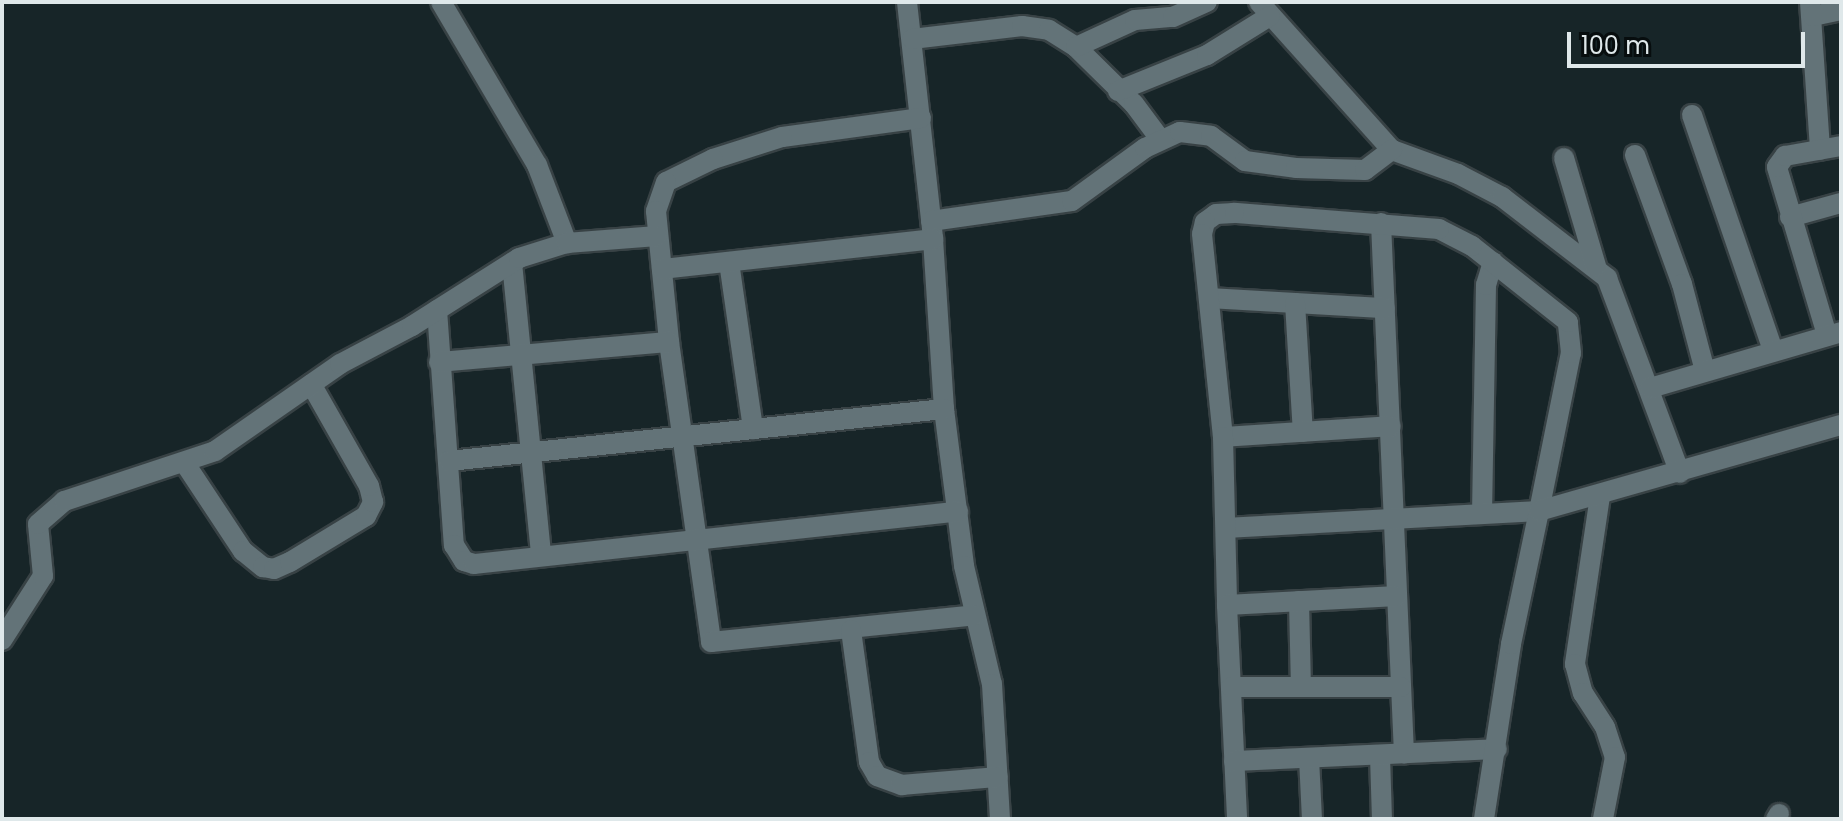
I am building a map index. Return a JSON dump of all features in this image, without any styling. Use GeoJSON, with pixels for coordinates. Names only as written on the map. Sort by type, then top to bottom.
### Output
{"type":"FeatureCollection","features":[{"type":"Feature","properties":{"kind":"street"},"geometry":{"type":"LineString","coordinates":[[441,2],[537,165],[567,243]]}},
{"type":"Feature","properties":{"kind":"street"},"geometry":{"type":"LineString","coordinates":[[907,2],[932,230],[944,409],[975,615],[992,684],[1000,819]]}},
{"type":"Feature","properties":{"kind":"street"},"geometry":{"type":"LineString","coordinates":[[1076,47],[1135,20],[1173,17],[1207,2]]}},
{"type":"Feature","properties":{"kind":"street"},"geometry":{"type":"LineString","coordinates":[[1118,91],[1207,55],[1264,9],[1392,150],[1458,174],[1502,197],[1596,266],[1615,291],[1680,473]]}},
{"type":"Feature","properties":{"kind":"street"},"geometry":{"type":"LineString","coordinates":[[1820,150],[1811,9],[1841,10]]}},
{"type":"Feature","properties":{"kind":"street"},"geometry":{"type":"LineString","coordinates":[[912,39],[1037,27],[1076,47],[1143,113],[1160,139]]}},
{"type":"Feature","properties":{"kind":"street"},"geometry":{"type":"LineString","coordinates":[[1692,115],[1773,350]]}},
{"type":"Feature","properties":{"kind":"street"},"geometry":{"type":"LineString","coordinates":[[921,118],[782,137],[677,174],[659,194],[657,236],[695,540],[711,642],[975,615]]}},
{"type":"Feature","properties":{"kind":"street"},"geometry":{"type":"LineString","coordinates":[[662,269],[729,262],[932,230],[1072,201],[1160,139],[1198,133],[1245,161],[1352,172],[1365,170],[1392,150]]}},
{"type":"Feature","properties":{"kind":"street"},"geometry":{"type":"LineString","coordinates":[[1650,388],[1834,334],[1778,178],[1779,161],[1841,146]]}},
{"type":"Feature","properties":{"kind":"street"},"geometry":{"type":"LineString","coordinates":[[1635,155],[1682,284],[1705,371]]}},
{"type":"Feature","properties":{"kind":"street"},"geometry":{"type":"LineString","coordinates":[[1564,158],[1596,266]]}},
{"type":"Feature","properties":{"kind":"street"},"geometry":{"type":"LineString","coordinates":[[1790,217],[1841,203]]}},
{"type":"Feature","properties":{"kind":"street"},"geometry":{"type":"LineString","coordinates":[[1237,819],[1223,437],[1202,234],[1205,222],[1216,214],[1439,229],[1493,262],[1560,314],[1572,332],[1511,644],[1484,819]]}},
{"type":"Feature","properties":{"kind":"street"},"geometry":{"type":"LineString","coordinates":[[1381,223],[1404,754]]}},
{"type":"Feature","properties":{"kind":"street"},"geometry":{"type":"LineString","coordinates":[[2,640],[43,576],[36,534],[42,518],[77,494],[184,462],[231,442],[311,384],[512,263],[567,243],[657,236]]}},
{"type":"Feature","properties":{"kind":"street"},"geometry":{"type":"LineString","coordinates":[[729,262],[753,429]]}},
{"type":"Feature","properties":{"kind":"street"},"geometry":{"type":"LineString","coordinates":[[1482,514],[1486,285],[1493,262]]}},
{"type":"Feature","properties":{"kind":"street"},"geometry":{"type":"LineString","coordinates":[[512,263],[534,454],[541,556]]}},
{"type":"Feature","properties":{"kind":"street"},"geometry":{"type":"LineString","coordinates":[[1210,298],[1385,308]]}},
{"type":"Feature","properties":{"kind":"street"},"geometry":{"type":"LineString","coordinates":[[1295,303],[1303,432]]}},
{"type":"Feature","properties":{"kind":"street"},"geometry":{"type":"LineString","coordinates":[[437,310],[454,545],[464,561],[541,556],[958,511]]}},
{"type":"Feature","properties":{"kind":"street"},"geometry":{"type":"LineString","coordinates":[[439,362],[669,342]]}},
{"type":"Feature","properties":{"kind":"street"},"geometry":{"type":"LineString","coordinates":[[184,462],[243,551],[263,567],[274,569],[290,562],[366,516],[373,502],[369,486],[311,384]]}},
{"type":"Feature","properties":{"kind":"street"},"geometry":{"type":"LineString","coordinates":[[449,461],[944,409]]}},
{"type":"Feature","properties":{"kind":"street"},"geometry":{"type":"LineString","coordinates":[[1226,528],[1539,511],[1841,425]]}},
{"type":"Feature","properties":{"kind":"street"},"geometry":{"type":"LineString","coordinates":[[1223,437],[1391,426]]}},
{"type":"Feature","properties":{"kind":"street"},"geometry":{"type":"LineString","coordinates":[[1600,496],[1575,664],[1583,693],[1605,727],[1615,757],[1603,819]]}},
{"type":"Feature","properties":{"kind":"street"},"geometry":{"type":"LineString","coordinates":[[1227,605],[1397,596]]}},
{"type":"Feature","properties":{"kind":"street"},"geometry":{"type":"LineString","coordinates":[[1299,601],[1301,687]]}},
{"type":"Feature","properties":{"kind":"street"},"geometry":{"type":"LineString","coordinates":[[851,630],[869,762],[877,776],[902,785],[998,777]]}},
{"type":"Feature","properties":{"kind":"street"},"geometry":{"type":"LineString","coordinates":[[1231,687],[1401,687]]}},
{"type":"Feature","properties":{"kind":"street"},"geometry":{"type":"LineString","coordinates":[[1234,761],[1497,749]]}},
{"type":"Feature","properties":{"kind":"street"},"geometry":{"type":"LineString","coordinates":[[1380,756],[1382,819]]}},
{"type":"Feature","properties":{"kind":"street"},"geometry":{"type":"LineString","coordinates":[[1309,758],[1312,819]]}}]}
